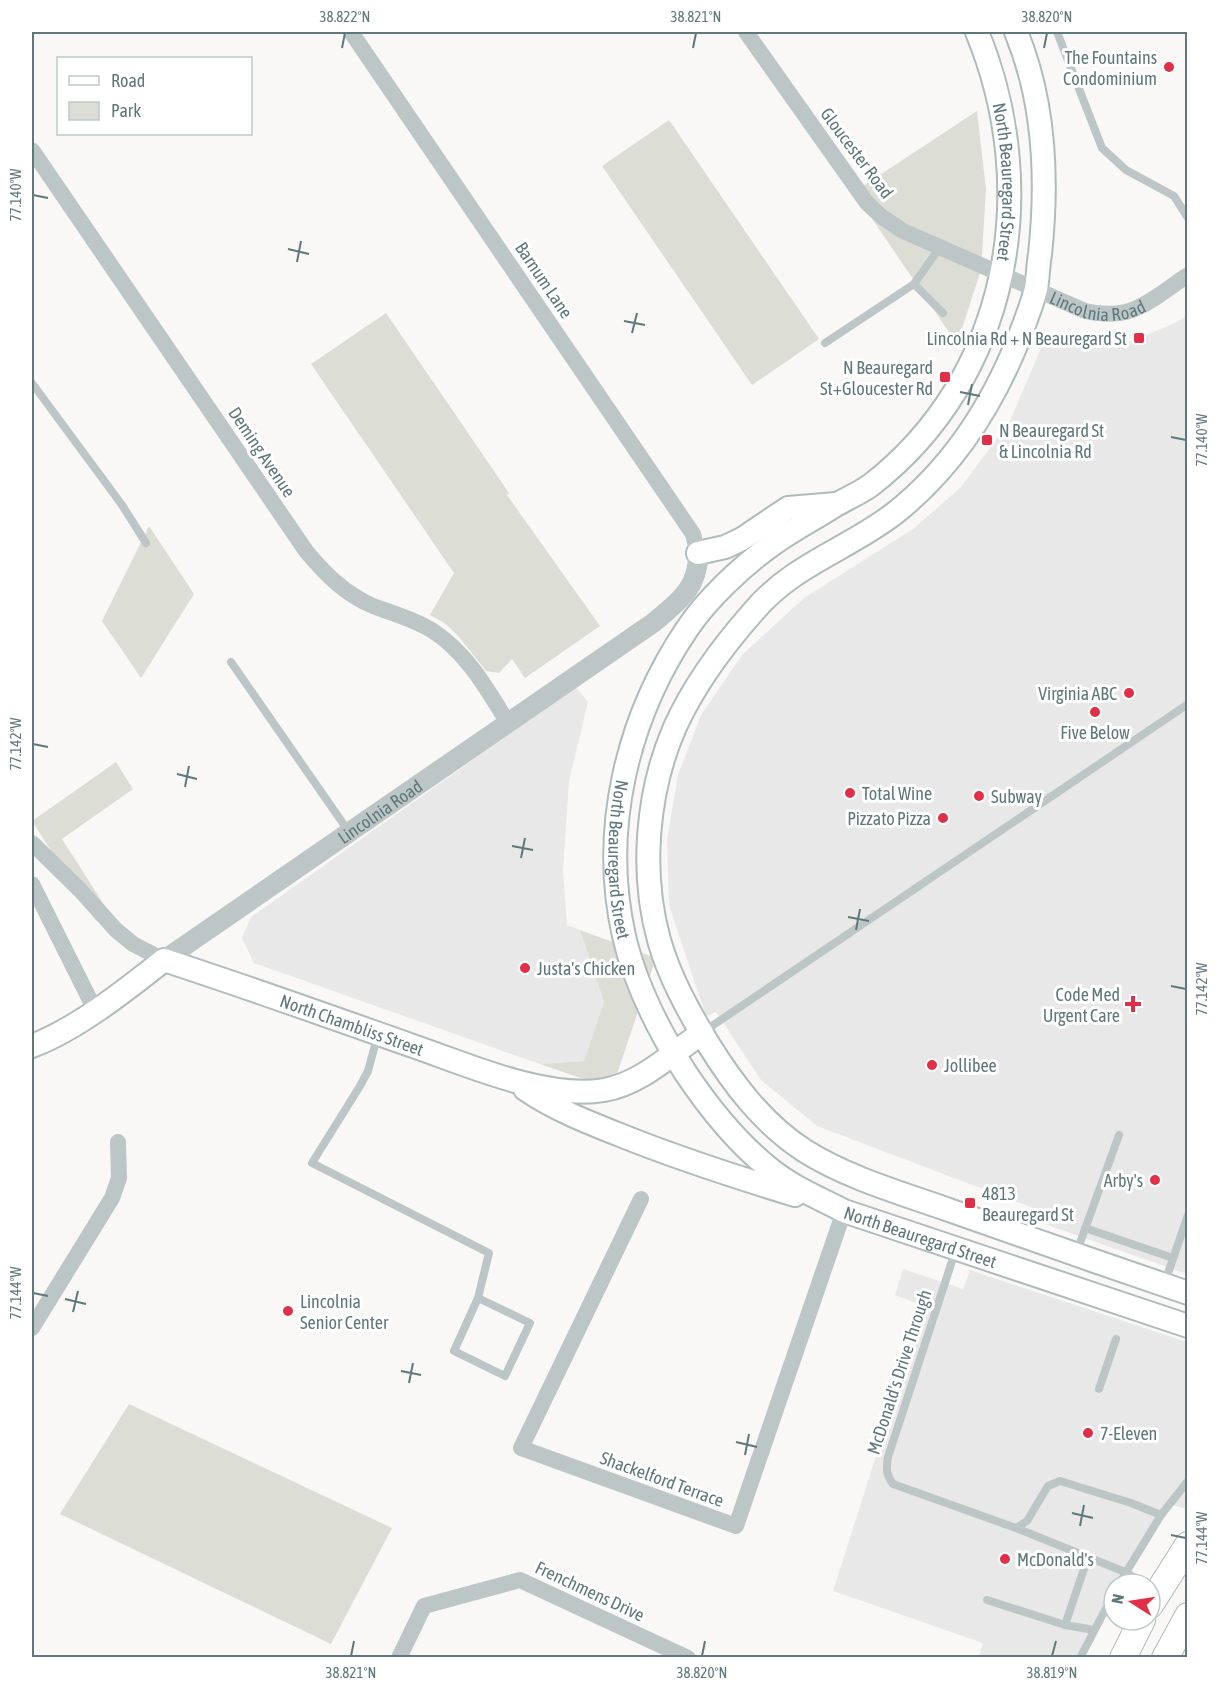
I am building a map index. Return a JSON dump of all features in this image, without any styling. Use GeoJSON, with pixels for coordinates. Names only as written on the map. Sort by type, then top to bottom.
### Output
{"type":"FeatureCollection","features":[{"type":"Feature","properties":{"kind":"main road","name":"North Beauregard Street"},"geometry":{"type":"LineString","coordinates":[[977,32],[998,96],[1008,154],[1007,226],[1002,274],[980,342],[967,372],[949,402],[924,436],[895,465],[867,488],[773,544],[721,589],[688,627],[660,675],[635,732],[625,768],[619,805],[616,850],[619,907],[624,938],[649,1007],[673,1053],[698,1091],[745,1147],[784,1179],[844,1211],[1188,1326]]}},
{"type":"Feature","properties":{"kind":"main road","name":"North Beauregard Street"},"geometry":{"type":"LineString","coordinates":[[1016,32],[1034,88],[1042,140],[1043,228],[1036,289],[1012,354],[997,387],[968,436],[928,485],[892,515],[802,568],[755,608],[701,679],[676,725],[662,763],[654,797],[650,833],[650,879],[654,917],[665,959],[679,993],[725,1071],[752,1105],[781,1134],[802,1149],[820,1160],[873,1182],[1188,1293]]}},
{"type":"Feature","properties":{"kind":"main road"},"geometry":{"type":"LineString","coordinates":[[698,553],[725,547],[742,539],[788,508],[837,504]]}},
{"type":"Feature","properties":{"kind":"main road","name":"North Chambliss Street"},"geometry":{"type":"LineString","coordinates":[[164,960],[276,996],[508,1078],[565,1091],[606,1090],[630,1081],[649,1071],[702,1033]]}},
{"type":"Feature","properties":{"kind":"main road","name":"Lincolnia Road"},"geometry":{"type":"LineString","coordinates":[[32,1046],[69,1027],[164,960]]}},
{"type":"Feature","properties":{"kind":"main road"},"geometry":{"type":"LineString","coordinates":[[508,1078],[560,1110],[632,1140],[687,1161],[844,1211]]}},
{"type":"Feature","properties":{"kind":"main road"},"geometry":{"type":"LineString","coordinates":[[1162,1578],[1188,1545]]}},
{"type":"Feature","properties":{"kind":"main road"},"geometry":{"type":"LineString","coordinates":[[1165,1658],[1188,1616]]}},
{"type":"Feature","properties":{"kind":"main road"},"geometry":{"type":"LineString","coordinates":[[1123,1658],[1136,1632]]}},
{"type":"Feature","properties":{"kind":"street","name":"Barnum Lane"},"geometry":{"type":"LineString","coordinates":[[351,32],[693,534],[698,553]]}},
{"type":"Feature","properties":{"kind":"street","name":"Gloucester Road"},"geometry":{"type":"LineString","coordinates":[[746,32],[867,203],[882,218],[903,231],[1036,289]]}},
{"type":"Feature","properties":{"kind":"street","name":"Deming Avenue"},"geometry":{"type":"LineString","coordinates":[[32,150],[306,551],[324,573],[346,592],[372,605],[409,618],[434,631],[455,648],[474,669],[508,723]]}},
{"type":"Feature","properties":{"kind":"street","name":"Lincolnia Road"},"geometry":{"type":"LineString","coordinates":[[1036,289],[1085,311],[1102,315],[1119,315],[1137,309],[1188,275]]}},
{"type":"Feature","properties":{"kind":"street","name":"Lincolnia Road"},"geometry":{"type":"LineString","coordinates":[[164,960],[652,623],[678,602],[694,581],[699,568],[698,553]]}},
{"type":"Feature","properties":{"kind":"street","name":"North Chambliss Street"},"geometry":{"type":"LineString","coordinates":[[32,843],[80,890],[116,930],[134,944],[164,960]]}},
{"type":"Feature","properties":{"kind":"street"},"geometry":{"type":"LineString","coordinates":[[32,884],[95,1010]]}},
{"type":"Feature","properties":{"kind":"street"},"geometry":{"type":"LineString","coordinates":[[32,1328],[112,1198],[119,1178],[118,1142]]}},
{"type":"Feature","properties":{"kind":"street","name":"Shackelford Terrace"},"geometry":{"type":"LineString","coordinates":[[641,1199],[521,1448],[736,1526],[844,1211]]}},
{"type":"Feature","properties":{"kind":"street","name":"Frenchmens Drive"},"geometry":{"type":"LineString","coordinates":[[399,1658],[424,1606],[520,1580],[688,1658]]}},
{"type":"Feature","properties":{"kind":"lane"},"geometry":{"type":"LineString","coordinates":[[1057,32],[1102,148],[1126,170],[1174,196],[1188,218]]}},
{"type":"Feature","properties":{"kind":"lane"},"geometry":{"type":"LineString","coordinates":[[825,343],[914,284],[940,247]]}},
{"type":"Feature","properties":{"kind":"lane"},"geometry":{"type":"LineString","coordinates":[[914,284],[943,313]]}},
{"type":"Feature","properties":{"kind":"lane"},"geometry":{"type":"LineString","coordinates":[[32,383],[122,505],[146,543]]}},
{"type":"Feature","properties":{"kind":"lane"},"geometry":{"type":"LineString","coordinates":[[231,662],[349,833]]}},
{"type":"Feature","properties":{"kind":"lane"},"geometry":{"type":"LineString","coordinates":[[702,1033],[1185,709]]}},
{"type":"Feature","properties":{"kind":"lane"},"geometry":{"type":"LineString","coordinates":[[378,1033],[368,1071],[312,1163],[489,1253],[478,1298],[454,1351],[505,1376],[530,1323],[478,1298]]}},
{"type":"Feature","properties":{"kind":"lane"},"geometry":{"type":"LineString","coordinates":[[1076,1254],[1119,1135]]}},
{"type":"Feature","properties":{"kind":"lane"},"geometry":{"type":"LineString","coordinates":[[1164,1285],[1188,1215]]}},
{"type":"Feature","properties":{"kind":"lane"},"geometry":{"type":"LineString","coordinates":[[1085,1228],[1173,1258]]}},
{"type":"Feature","properties":{"kind":"lane","name":"McDonald's Drive Through"},"geometry":{"type":"LineString","coordinates":[[956,1248],[888,1457],[886,1470],[888,1479],[893,1484],[1016,1528],[1125,1572]]}},
{"type":"Feature","properties":{"kind":"lane"},"geometry":{"type":"LineString","coordinates":[[1099,1389],[1116,1339]]}},
{"type":"Feature","properties":{"kind":"lane"},"geometry":{"type":"LineString","coordinates":[[1016,1528],[1027,1521],[1047,1486],[1060,1481],[1131,1503],[1161,1515]]}},
{"type":"Feature","properties":{"kind":"lane"},"geometry":{"type":"LineString","coordinates":[[1125,1572],[1161,1515],[1188,1481]]}},
{"type":"Feature","properties":{"kind":"lane"},"geometry":{"type":"LineString","coordinates":[[1065,1625],[1088,1557]]}},
{"type":"Feature","properties":{"kind":"lane"},"geometry":{"type":"LineString","coordinates":[[987,1600],[1065,1625],[1094,1630]]}},
{"type":"Feature","properties":{"kind":"lane"},"geometry":{"type":"LineString","coordinates":[[1080,1658],[1102,1615]]}},
{"type":"Feature","properties":{"kind":"shaded area"},"geometry":{"type":"Polygon","coordinates":[[[1187,315],[1187,1274],[1033,1220],[1036,1209],[817,1126],[761,1080],[716,1012],[706,1016],[669,905],[667,840],[678,775],[701,715],[742,655],[804,598],[913,529],[961,487],[1010,421],[1041,348],[1058,334],[1120,346],[1177,322],[1187,315]]]}},
{"type":"Feature","properties":{"kind":"shaded area"},"geometry":{"type":"Polygon","coordinates":[[[576,687],[588,702],[569,781],[563,871],[567,925],[580,930],[604,1002],[584,1061],[540,1064],[254,963],[242,938],[251,917],[576,687]]]}},
{"type":"Feature","properties":{"kind":"shaded area"},"geometry":{"type":"Polygon","coordinates":[[[903,1269],[963,1289],[970,1270],[1187,1342],[1187,1507],[1186,1509],[1165,1503],[1122,1572],[1102,1572],[1102,1612],[1083,1657],[979,1657],[983,1643],[833,1591],[924,1306],[895,1295],[903,1269]]]}},
{"type":"Feature","properties":{"kind":"green space"},"geometry":{"type":"Polygon","coordinates":[[[977,111],[986,189],[981,270],[957,344],[854,192],[977,111]]]}},
{"type":"Feature","properties":{"kind":"green space"},"geometry":{"type":"Polygon","coordinates":[[[669,120],[819,339],[752,385],[602,166],[669,120]]]}},
{"type":"Feature","properties":{"kind":"green space"},"geometry":{"type":"Polygon","coordinates":[[[386,313],[509,493],[507,495],[600,626],[525,678],[512,659],[499,673],[486,671],[446,624],[430,615],[454,573],[311,364],[386,313]]]}},
{"type":"Feature","properties":{"kind":"green space"},"geometry":{"type":"Polygon","coordinates":[[[149,526],[194,594],[141,678],[102,621],[149,526]]]}},
{"type":"Feature","properties":{"kind":"green space"},"geometry":{"type":"Polygon","coordinates":[[[116,762],[133,789],[62,839],[108,911],[96,921],[32,821],[116,762]]]}},
{"type":"Feature","properties":{"kind":"green space"},"geometry":{"type":"Polygon","coordinates":[[[580,930],[656,958],[612,1089],[540,1064],[584,1061],[604,1002],[580,930]]]}},
{"type":"Feature","properties":{"kind":"green space"},"geometry":{"type":"Polygon","coordinates":[[[129,1404],[392,1528],[331,1644],[60,1514],[129,1404]]]}},
{"type":"Feature","properties":{"kind":"place","name":"The Fountains Condominium"},"geometry":{"type":"Point","coordinates":[1169,67]}},
{"type":"Feature","properties":{"kind":"place","name":"Lincolnia Rd + N Beauregard St"},"geometry":{"type":"Point","coordinates":[1139,338]}},
{"type":"Feature","properties":{"kind":"place","name":"N Beauregard St+Gloucester Rd"},"geometry":{"type":"Point","coordinates":[945,377]}},
{"type":"Feature","properties":{"kind":"place","name":"N Beauregard St & Lincolnia Rd"},"geometry":{"type":"Point","coordinates":[987,440]}},
{"type":"Feature","properties":{"kind":"place","name":"Virginia ABC"},"geometry":{"type":"Point","coordinates":[1129,693]}},
{"type":"Feature","properties":{"kind":"place","name":"Five Below"},"geometry":{"type":"Point","coordinates":[1095,712]}},
{"type":"Feature","properties":{"kind":"place","name":"Total Wine"},"geometry":{"type":"Point","coordinates":[850,793]}},
{"type":"Feature","properties":{"kind":"place","name":"Subway"},"geometry":{"type":"Point","coordinates":[979,796]}},
{"type":"Feature","properties":{"kind":"place","name":"Pizzato Pizza"},"geometry":{"type":"Point","coordinates":[943,818]}},
{"type":"Feature","properties":{"kind":"place","name":"Justa's Chicken"},"geometry":{"type":"Point","coordinates":[525,968]}},
{"type":"Feature","properties":{"kind":"place","name":"Code Med Urgent Care"},"geometry":{"type":"Point","coordinates":[1133,1004]}},
{"type":"Feature","properties":{"kind":"place","name":"Jollibee"},"geometry":{"type":"Point","coordinates":[932,1065]}},
{"type":"Feature","properties":{"kind":"place","name":"Arby's"},"geometry":{"type":"Point","coordinates":[1155,1180]}},
{"type":"Feature","properties":{"kind":"place","name":"4813 Beauregard St"},"geometry":{"type":"Point","coordinates":[970,1203]}},
{"type":"Feature","properties":{"kind":"place","name":"Lincolnia Senior Center"},"geometry":{"type":"Point","coordinates":[288,1311]}},
{"type":"Feature","properties":{"kind":"place","name":"7-Eleven"},"geometry":{"type":"Point","coordinates":[1088,1433]}},
{"type":"Feature","properties":{"kind":"place","name":"McDonald's"},"geometry":{"type":"Point","coordinates":[1005,1559]}}]}
